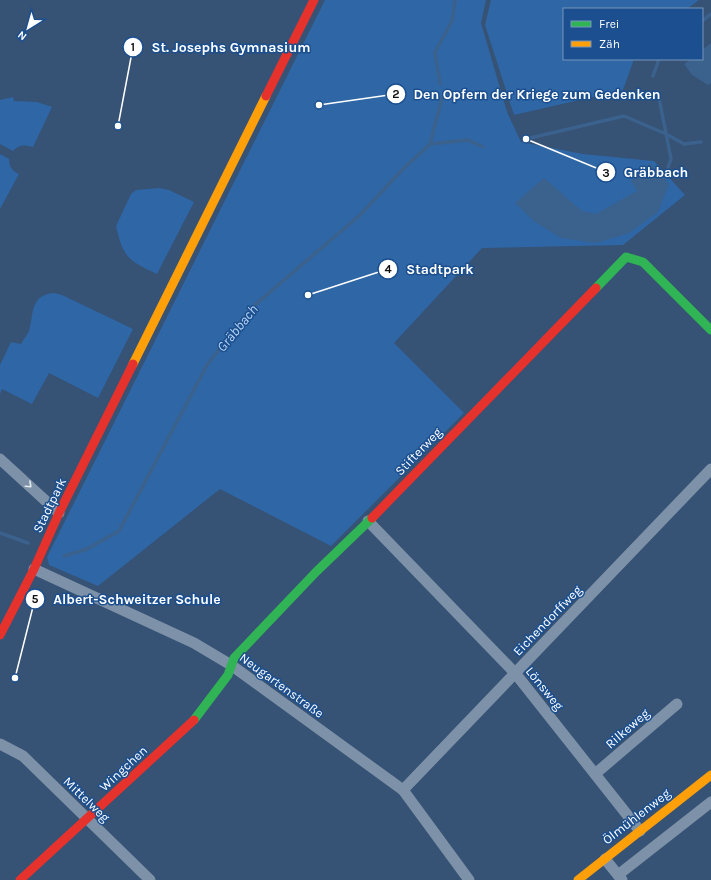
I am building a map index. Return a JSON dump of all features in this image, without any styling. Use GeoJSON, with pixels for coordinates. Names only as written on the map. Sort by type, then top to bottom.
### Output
{"type":"FeatureCollection","features":[{"type":"Feature","properties":{"kind":"street","name":"Stadtpark"},"geometry":{"type":"LineString","coordinates":[[0,635],[34,569],[59,513],[314,0]]}},
{"type":"Feature","properties":{"kind":"street","name":"Stifterweg"},"geometry":{"type":"LineString","coordinates":[[231,665],[234,658],[316,572],[368,521],[626,257],[643,262],[711,330]]}},
{"type":"Feature","properties":{"kind":"street"},"geometry":{"type":"LineString","coordinates":[[0,458],[59,513]]}},
{"type":"Feature","properties":{"kind":"street","name":"Eichendorffweg"},"geometry":{"type":"LineString","coordinates":[[403,790],[711,469]]}},
{"type":"Feature","properties":{"kind":"street","name":"Lönsweg"},"geometry":{"type":"LineString","coordinates":[[368,521],[515,673],[640,831]]}},
{"type":"Feature","properties":{"kind":"street","name":"Neugartenstraße"},"geometry":{"type":"LineString","coordinates":[[34,569],[194,643],[231,665],[403,790],[469,880]]}},
{"type":"Feature","properties":{"kind":"street","name":"Wingchen"},"geometry":{"type":"LineString","coordinates":[[20,880],[196,719],[228,675],[231,665]]}},
{"type":"Feature","properties":{"kind":"street","name":"Rilkeweg"},"geometry":{"type":"LineString","coordinates":[[595,774],[677,704]]}},
{"type":"Feature","properties":{"kind":"street","name":"Mittelweg"},"geometry":{"type":"LineString","coordinates":[[0,744],[24,756],[150,880]]}},
{"type":"Feature","properties":{"kind":"street","name":"Ölmühlenweg"},"geometry":{"type":"LineString","coordinates":[[578,880],[711,775]]}},
{"type":"Feature","properties":{"kind":"street"},"geometry":{"type":"LineString","coordinates":[[604,859],[620,878],[711,802]]}},
{"type":"Feature","properties":{"kind":"shaded area"},"geometry":{"type":"Polygon","coordinates":[[[325,0],[486,0],[481,23],[507,112],[521,142],[583,154],[654,161],[685,195],[623,245],[482,248],[394,343],[464,413],[331,546],[220,489],[98,586],[49,565],[47,557],[325,0]]]}},
{"type":"Feature","properties":{"kind":"shaded area"},"geometry":{"type":"Polygon","coordinates":[[[491,0],[699,0],[688,8],[563,8],[563,60],[634,60],[623,90],[514,115],[485,25],[491,0]]]}},
{"type":"Feature","properties":{"kind":"shaded area"},"geometry":{"type":"Polygon","coordinates":[[[711,43],[711,83],[708,85],[692,75],[684,64],[690,60],[703,60],[703,49],[711,43]]]}},
{"type":"Feature","properties":{"kind":"shaded area"},"geometry":{"type":"Polygon","coordinates":[[[13,97],[14,101],[37,102],[52,107],[33,147],[22,146],[13,151],[0,144],[0,100],[13,97]]]}},
{"type":"Feature","properties":{"kind":"shaded area"},"geometry":{"type":"Polygon","coordinates":[[[0,154],[9,159],[11,168],[19,174],[0,209],[0,154]]]}},
{"type":"Feature","properties":{"kind":"shaded area"},"geometry":{"type":"Polygon","coordinates":[[[650,163],[669,184],[658,212],[629,233],[596,243],[561,238],[535,222],[515,203],[544,178],[582,211],[596,214],[637,191],[631,181],[650,163]]]}},
{"type":"Feature","properties":{"kind":"shaded area"},"geometry":{"type":"Polygon","coordinates":[[[159,188],[169,190],[194,202],[157,274],[140,266],[129,257],[121,245],[116,226],[131,194],[136,190],[159,188]]]}},
{"type":"Feature","properties":{"kind":"shaded area"},"geometry":{"type":"Polygon","coordinates":[[[54,293],[62,295],[133,329],[98,398],[49,373],[32,404],[2,389],[0,394],[0,365],[11,342],[21,344],[29,331],[34,306],[37,301],[46,294],[54,293]]]}},
{"type":"Feature","properties":{"kind":"waterway"},"geometry":{"type":"LineString","coordinates":[[440,84],[435,52],[452,21],[455,0]]}},
{"type":"Feature","properties":{"kind":"waterway","name":"Gräbbach"},"geometry":{"type":"LineString","coordinates":[[703,20],[711,14]]}},
{"type":"Feature","properties":{"kind":"waterway","name":"Gräbbach"},"geometry":{"type":"LineString","coordinates":[[653,76],[659,60]]}},
{"type":"Feature","properties":{"kind":"waterway"},"geometry":{"type":"LineString","coordinates":[[430,144],[442,98]]}},
{"type":"Feature","properties":{"kind":"waterway"},"geometry":{"type":"LineString","coordinates":[[659,98],[671,159],[664,179]]}},
{"type":"Feature","properties":{"kind":"waterway","name":"Gräbbach"},"geometry":{"type":"LineString","coordinates":[[526,139],[624,116],[666,134],[684,144],[701,142]]}},
{"type":"Feature","properties":{"kind":"waterway","name":"Gräbbach"},"geometry":{"type":"LineString","coordinates":[[64,556],[87,549],[119,531],[207,365],[250,309],[359,216],[402,170],[430,144],[468,140],[483,147]]}},
{"type":"Feature","properties":{"kind":"waterway","name":"Gräbbach"},"geometry":{"type":"LineString","coordinates":[[0,533],[28,543]]}},
{"type":"Feature","properties":{"kind":"traffic: fast"},"geometry":{"type":"LineString","coordinates":[[596,288],[626,257],[643,262],[711,330]]}},
{"type":"Feature","properties":{"kind":"traffic: fast"},"geometry":{"type":"LineString","coordinates":[[194,720],[228,675],[234,658],[316,572],[372,518]]}},
{"type":"Feature","properties":{"kind":"traffic: slow"},"geometry":{"type":"LineString","coordinates":[[133,364],[266,96]]}},
{"type":"Feature","properties":{"kind":"traffic: slow"},"geometry":{"type":"LineString","coordinates":[[578,880],[711,775]]}},
{"type":"Feature","properties":{"kind":"traffic: jam"},"geometry":{"type":"LineString","coordinates":[[266,96],[314,0]]}},
{"type":"Feature","properties":{"kind":"traffic: jam"},"geometry":{"type":"LineString","coordinates":[[372,518],[596,288]]}},
{"type":"Feature","properties":{"kind":"traffic: jam"},"geometry":{"type":"LineString","coordinates":[[0,635],[34,569],[59,513],[133,364]]}},
{"type":"Feature","properties":{"kind":"traffic: jam"},"geometry":{"type":"LineString","coordinates":[[20,880],[194,720]]}},
{"type":"Feature","properties":{"kind":"place","name":"Den Opfern der Kriege zum Gedenken"},"geometry":{"type":"Point","coordinates":[319,105]}},
{"type":"Feature","properties":{"kind":"place","name":"St. Josephs Gymnasium"},"geometry":{"type":"Point","coordinates":[118,126]}},
{"type":"Feature","properties":{"kind":"place","name":"Gräbbach"},"geometry":{"type":"Point","coordinates":[526,139]}},
{"type":"Feature","properties":{"kind":"place","name":"Stadtpark"},"geometry":{"type":"Point","coordinates":[308,295]}},
{"type":"Feature","properties":{"kind":"place","name":"Albert-Schweitzer Schule"},"geometry":{"type":"Point","coordinates":[15,678]}}]}
